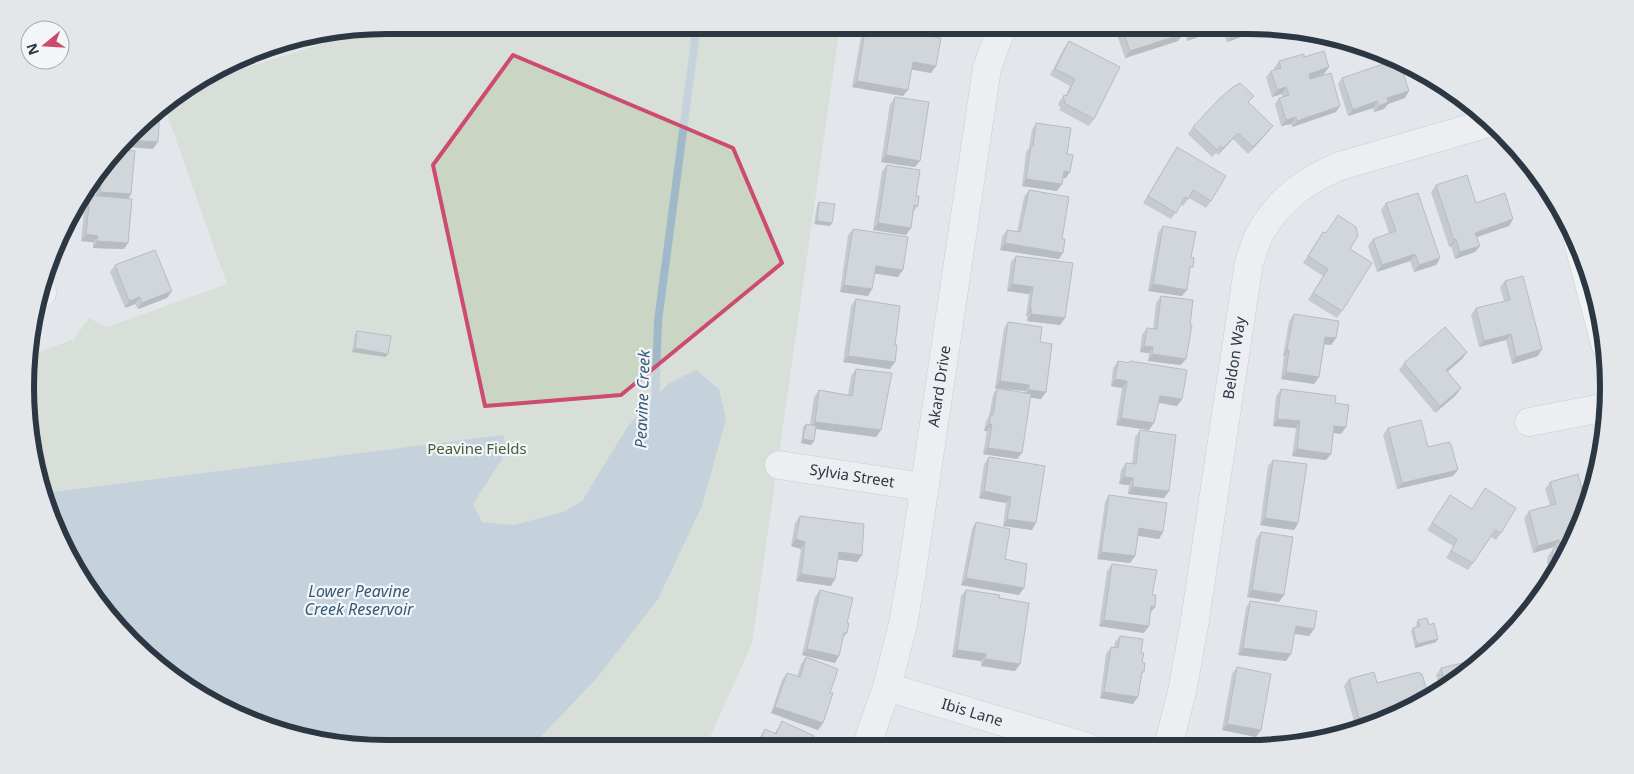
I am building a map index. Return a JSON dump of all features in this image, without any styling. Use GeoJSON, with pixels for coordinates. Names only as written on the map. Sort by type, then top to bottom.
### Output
{"type":"FeatureCollection","features":[{"type":"Feature","properties":{"kind":"street","name":"Akard Drive"},"geometry":{"type":"LineString","coordinates":[[868,740],[887,687],[904,614],[987,68],[1000,34]]}},
{"type":"Feature","properties":{"kind":"street","name":"Beldon Way"},"geometry":{"type":"LineString","coordinates":[[1170,740],[1182,692],[1195,620],[1249,262],[1260,234],[1274,212],[1293,192],[1317,175],[1340,166],[1484,124]]}},
{"type":"Feature","properties":{"kind":"street"},"geometry":{"type":"LineString","coordinates":[[1528,422],[1599,409]]}},
{"type":"Feature","properties":{"kind":"street","name":"Sylvia Street"},"geometry":{"type":"LineString","coordinates":[[779,465],[924,487]]}},
{"type":"Feature","properties":{"kind":"street","name":"Ibis Lane"},"geometry":{"type":"LineString","coordinates":[[887,687],[1063,740]]}},
{"type":"Feature","properties":{"kind":"highlighted area"},"geometry":{"type":"Polygon","coordinates":[[[513,55],[733,148],[782,263],[621,395],[485,406],[433,165],[513,55]]]}},
{"type":"Feature","properties":{"kind":"green space","name":"Peavine Fields"},"geometry":{"type":"Polygon","coordinates":[[[839,34],[752,644],[709,740],[387,740],[341,737],[296,728],[273,722],[231,704],[191,681],[154,653],[121,620],[107,602],[81,564],[52,501],[37,433],[34,387],[36,353],[74,339],[89,318],[107,327],[227,284],[166,112],[191,93],[217,77],[343,37],[364,35],[839,34]]]}},
{"type":"Feature","properties":{"kind":"water","name":"Lower Peavine Creek Reservoir"},"geometry":{"type":"Polygon","coordinates":[[[696,370],[719,389],[726,419],[702,506],[658,599],[596,679],[538,740],[387,740],[341,737],[273,722],[231,704],[210,693],[172,667],[154,653],[121,620],[81,564],[70,543],[50,493],[503,435],[508,450],[473,504],[482,522],[514,525],[563,512],[582,501],[628,426],[669,383],[696,370]]]}},
{"type":"Feature","properties":{"kind":"building"},"geometry":{"type":"Polygon","coordinates":[[[865,34],[918,34],[941,38],[936,66],[913,62],[908,90],[857,81],[865,34]]]}},
{"type":"Feature","properties":{"kind":"building"},"geometry":{"type":"Polygon","coordinates":[[[1124,34],[1183,34],[1130,51],[1124,34]]]}},
{"type":"Feature","properties":{"kind":"building"},"geometry":{"type":"Polygon","coordinates":[[[1069,41],[1120,67],[1094,119],[1064,103],[1064,95],[1067,96],[1075,79],[1055,69],[1069,41]]]}},
{"type":"Feature","properties":{"kind":"building"},"geometry":{"type":"Polygon","coordinates":[[[1324,51],[1329,67],[1309,74],[1310,79],[1331,73],[1340,106],[1297,121],[1296,117],[1286,120],[1279,98],[1289,95],[1286,87],[1277,90],[1271,71],[1281,68],[1279,61],[1304,54],[1304,57],[1324,51]]]}},
{"type":"Feature","properties":{"kind":"building"},"geometry":{"type":"Polygon","coordinates":[[[1386,63],[1402,70],[1409,91],[1387,98],[1388,102],[1379,106],[1377,101],[1353,110],[1342,78],[1386,63]]]}},
{"type":"Feature","properties":{"kind":"building"},"geometry":{"type":"Polygon","coordinates":[[[1240,83],[1254,96],[1248,102],[1273,126],[1253,147],[1238,133],[1223,148],[1220,146],[1217,150],[1193,127],[1219,99],[1240,83]]]}},
{"type":"Feature","properties":{"kind":"building"},"geometry":{"type":"Polygon","coordinates":[[[895,97],[929,102],[920,161],[886,155],[895,97]]]}},
{"type":"Feature","properties":{"kind":"building"},"geometry":{"type":"Polygon","coordinates":[[[160,117],[158,142],[134,141],[160,117]]]}},
{"type":"Feature","properties":{"kind":"building"},"geometry":{"type":"Polygon","coordinates":[[[1036,123],[1071,128],[1067,154],[1073,155],[1070,172],[1064,171],[1062,184],[1026,179],[1036,123]]]}},
{"type":"Feature","properties":{"kind":"building"},"geometry":{"type":"Polygon","coordinates":[[[1177,147],[1226,176],[1211,201],[1193,190],[1188,199],[1185,197],[1176,213],[1148,196],[1177,147]]]}},
{"type":"Feature","properties":{"kind":"building"},"geometry":{"type":"Polygon","coordinates":[[[125,150],[135,151],[131,194],[100,192],[101,186],[97,186],[125,150]]]}},
{"type":"Feature","properties":{"kind":"building"},"geometry":{"type":"Polygon","coordinates":[[[887,165],[920,170],[916,196],[919,196],[918,206],[914,205],[911,228],[878,223],[887,165]]]}},
{"type":"Feature","properties":{"kind":"building"},"geometry":{"type":"Polygon","coordinates":[[[1467,175],[1476,203],[1505,193],[1513,219],[1475,233],[1480,246],[1460,252],[1456,239],[1454,240],[1436,185],[1467,175]]]}},
{"type":"Feature","properties":{"kind":"building"},"geometry":{"type":"Polygon","coordinates":[[[1029,190],[1069,197],[1062,239],[1065,239],[1063,253],[1005,243],[1007,230],[1020,232],[1029,190]]]}},
{"type":"Feature","properties":{"kind":"building"},"geometry":{"type":"Polygon","coordinates":[[[1418,193],[1440,258],[1419,265],[1415,254],[1382,265],[1373,239],[1396,231],[1386,203],[1418,193]]]}},
{"type":"Feature","properties":{"kind":"building"},"geometry":{"type":"Polygon","coordinates":[[[90,195],[132,199],[128,243],[97,241],[98,236],[86,234],[90,195]]]}},
{"type":"Feature","properties":{"kind":"building"},"geometry":{"type":"Polygon","coordinates":[[[819,202],[835,204],[832,223],[817,221],[819,202]]]}},
{"type":"Feature","properties":{"kind":"building"},"geometry":{"type":"Polygon","coordinates":[[[1338,215],[1356,227],[1358,236],[1350,249],[1372,263],[1342,311],[1313,293],[1328,269],[1308,256],[1323,232],[1326,233],[1338,215]]]}},
{"type":"Feature","properties":{"kind":"building"},"geometry":{"type":"Polygon","coordinates":[[[1163,226],[1196,232],[1191,257],[1194,258],[1193,267],[1190,267],[1187,290],[1153,284],[1163,226]]]}},
{"type":"Feature","properties":{"kind":"building"},"geometry":{"type":"Polygon","coordinates":[[[853,229],[908,237],[903,270],[876,266],[872,289],[844,285],[853,229]]]}},
{"type":"Feature","properties":{"kind":"building"},"geometry":{"type":"Polygon","coordinates":[[[155,250],[172,291],[142,303],[140,297],[129,301],[115,265],[155,250]]]}},
{"type":"Feature","properties":{"kind":"building"},"geometry":{"type":"Polygon","coordinates":[[[1016,256],[1073,263],[1065,318],[1031,314],[1033,287],[1012,284],[1016,256]]]}},
{"type":"Feature","properties":{"kind":"building"},"geometry":{"type":"Polygon","coordinates":[[[1523,276],[1542,349],[1516,357],[1511,334],[1484,341],[1476,308],[1510,300],[1505,281],[1523,276]]]}},
{"type":"Feature","properties":{"kind":"building"},"geometry":{"type":"Polygon","coordinates":[[[1161,296],[1193,300],[1190,325],[1192,325],[1186,359],[1152,354],[1153,347],[1144,346],[1147,328],[1157,329],[1161,296]]]}},
{"type":"Feature","properties":{"kind":"building"},"geometry":{"type":"Polygon","coordinates":[[[856,299],[900,306],[895,345],[897,345],[895,362],[848,356],[856,299]]]}},
{"type":"Feature","properties":{"kind":"building"},"geometry":{"type":"Polygon","coordinates":[[[1294,314],[1339,321],[1336,338],[1325,337],[1319,377],[1286,372],[1289,350],[1287,349],[1294,314]]]}},
{"type":"Feature","properties":{"kind":"building"},"geometry":{"type":"Polygon","coordinates":[[[1008,322],[1042,327],[1040,342],[1052,344],[1046,392],[1029,390],[1029,385],[1000,381],[1008,322]]]}},
{"type":"Feature","properties":{"kind":"building"},"geometry":{"type":"Polygon","coordinates":[[[1445,327],[1467,352],[1446,370],[1461,388],[1440,406],[1404,363],[1445,327]]]}},
{"type":"Feature","properties":{"kind":"building"},"geometry":{"type":"Polygon","coordinates":[[[357,331],[391,336],[388,354],[355,348],[357,331]]]}},
{"type":"Feature","properties":{"kind":"building"},"geometry":{"type":"Polygon","coordinates":[[[1118,361],[1129,363],[1130,361],[1187,370],[1182,399],[1160,396],[1154,423],[1121,418],[1127,381],[1115,379],[1118,361]]]}},
{"type":"Feature","properties":{"kind":"building"},"geometry":{"type":"Polygon","coordinates":[[[856,369],[892,373],[881,430],[815,422],[819,390],[852,396],[856,369]]]}},
{"type":"Feature","properties":{"kind":"building"},"geometry":{"type":"Polygon","coordinates":[[[997,388],[1031,394],[1022,453],[988,448],[992,424],[989,424],[991,414],[993,415],[997,388]]]}},
{"type":"Feature","properties":{"kind":"building"},"geometry":{"type":"Polygon","coordinates":[[[1281,389],[1336,396],[1335,403],[1349,405],[1346,427],[1334,426],[1331,454],[1297,449],[1300,421],[1277,419],[1281,389]]]}},
{"type":"Feature","properties":{"kind":"building"},"geometry":{"type":"Polygon","coordinates":[[[1421,420],[1428,447],[1449,442],[1458,470],[1402,483],[1388,428],[1421,420]]]}},
{"type":"Feature","properties":{"kind":"building"},"geometry":{"type":"Polygon","coordinates":[[[806,424],[816,426],[814,441],[803,439],[806,424]]]}},
{"type":"Feature","properties":{"kind":"building"},"geometry":{"type":"Polygon","coordinates":[[[1140,430],[1176,435],[1169,491],[1133,487],[1133,478],[1124,477],[1126,463],[1136,464],[1140,430]]]}},
{"type":"Feature","properties":{"kind":"building"},"geometry":{"type":"Polygon","coordinates":[[[989,457],[1045,466],[1036,523],[1007,519],[1011,497],[984,491],[989,457]]]}},
{"type":"Feature","properties":{"kind":"building"},"geometry":{"type":"Polygon","coordinates":[[[1273,460],[1307,464],[1298,523],[1265,518],[1273,460]]]}},
{"type":"Feature","properties":{"kind":"building"},"geometry":{"type":"Polygon","coordinates":[[[1578,474],[1584,495],[1555,560],[1552,556],[1553,549],[1561,546],[1559,540],[1538,546],[1529,511],[1556,504],[1550,482],[1578,474]]]}},
{"type":"Feature","properties":{"kind":"building"},"geometry":{"type":"Polygon","coordinates":[[[1485,488],[1516,508],[1501,533],[1495,530],[1473,563],[1451,551],[1457,539],[1432,523],[1450,495],[1472,509],[1485,488]]]}},
{"type":"Feature","properties":{"kind":"building"},"geometry":{"type":"Polygon","coordinates":[[[1109,495],[1167,503],[1163,532],[1139,528],[1135,556],[1101,552],[1109,495]]]}},
{"type":"Feature","properties":{"kind":"building"},"geometry":{"type":"Polygon","coordinates":[[[800,516],[864,524],[862,555],[839,552],[835,579],[801,574],[805,542],[796,539],[800,516]]]}},
{"type":"Feature","properties":{"kind":"building"},"geometry":{"type":"Polygon","coordinates":[[[976,522],[1010,529],[1005,559],[1027,564],[1024,588],[966,578],[976,522]]]}},
{"type":"Feature","properties":{"kind":"building"},"geometry":{"type":"Polygon","coordinates":[[[1261,532],[1293,537],[1284,595],[1252,590],[1261,532]]]}},
{"type":"Feature","properties":{"kind":"building"},"geometry":{"type":"Polygon","coordinates":[[[1112,564],[1157,570],[1152,595],[1156,595],[1155,607],[1151,606],[1149,626],[1104,620],[1112,564]]]}},
{"type":"Feature","properties":{"kind":"building"},"geometry":{"type":"Polygon","coordinates":[[[820,590],[853,598],[847,623],[849,623],[847,633],[844,633],[839,656],[807,649],[820,590]]]}},
{"type":"Feature","properties":{"kind":"building"},"geometry":{"type":"Polygon","coordinates":[[[966,590],[1000,595],[999,598],[1029,603],[1020,664],[985,659],[986,654],[957,650],[966,590]]]}},
{"type":"Feature","properties":{"kind":"building"},"geometry":{"type":"Polygon","coordinates":[[[1250,601],[1317,611],[1314,629],[1296,626],[1291,654],[1243,648],[1250,601]]]}},
{"type":"Feature","properties":{"kind":"building"},"geometry":{"type":"Polygon","coordinates":[[[1427,618],[1429,625],[1434,623],[1438,639],[1417,644],[1413,628],[1420,626],[1418,620],[1427,618]]]}},
{"type":"Feature","properties":{"kind":"building"},"geometry":{"type":"Polygon","coordinates":[[[1120,636],[1143,639],[1141,653],[1144,653],[1142,662],[1145,663],[1138,697],[1104,692],[1111,647],[1118,648],[1120,636]]]}},
{"type":"Feature","properties":{"kind":"building"},"geometry":{"type":"Polygon","coordinates":[[[806,657],[838,669],[830,693],[833,693],[823,723],[775,707],[787,673],[800,677],[806,657]]]}},
{"type":"Feature","properties":{"kind":"building"},"geometry":{"type":"Polygon","coordinates":[[[1469,661],[1444,680],[1441,668],[1469,661]]]}},
{"type":"Feature","properties":{"kind":"building"},"geometry":{"type":"Polygon","coordinates":[[[1237,667],[1271,674],[1261,730],[1227,724],[1237,667]]]}},
{"type":"Feature","properties":{"kind":"building"},"geometry":{"type":"Polygon","coordinates":[[[1374,672],[1377,683],[1419,672],[1422,674],[1426,688],[1425,692],[1403,704],[1372,717],[1371,715],[1359,718],[1349,679],[1374,672]]]}},
{"type":"Feature","properties":{"kind":"building"},"geometry":{"type":"Polygon","coordinates":[[[782,721],[814,736],[812,740],[760,740],[765,729],[776,734],[782,721]]]}},
{"type":"Feature","properties":{"kind":"waterway","name":"Peavine Creek"},"geometry":{"type":"LineString","coordinates":[[655,407],[658,321],[696,34]]}}]}
